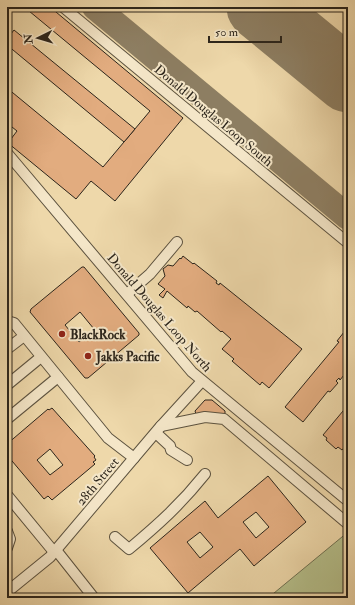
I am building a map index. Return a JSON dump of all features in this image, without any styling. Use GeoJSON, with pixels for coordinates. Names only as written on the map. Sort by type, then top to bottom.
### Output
{"type":"FeatureCollection","features":[{"type":"Feature","properties":{"kind":"street","name":"Donald Douglas Loop South"},"geometry":{"type":"LineString","coordinates":[[62,7],[348,243]]}},
{"type":"Feature","properties":{"kind":"street","name":"Donald Douglas Loop North"},"geometry":{"type":"LineString","coordinates":[[7,153],[127,294],[157,332],[202,381],[348,501]]}},
{"type":"Feature","properties":{"kind":"street"},"geometry":{"type":"LineString","coordinates":[[127,294],[150,274],[177,242]]}},
{"type":"Feature","properties":{"kind":"street"},"geometry":{"type":"LineString","coordinates":[[7,320],[14,324],[108,438],[134,458]]}},
{"type":"Feature","properties":{"kind":"street"},"geometry":{"type":"LineString","coordinates":[[7,349],[24,336]]}},
{"type":"Feature","properties":{"kind":"street"},"geometry":{"type":"LineString","coordinates":[[7,385],[41,357]]}},
{"type":"Feature","properties":{"kind":"street"},"geometry":{"type":"LineString","coordinates":[[7,419],[58,377]]}},
{"type":"Feature","properties":{"kind":"street","name":"28th Street"},"geometry":{"type":"LineString","coordinates":[[7,592],[55,551],[158,429],[202,381]]}},
{"type":"Feature","properties":{"kind":"street"},"geometry":{"type":"LineString","coordinates":[[170,446],[158,429],[205,417],[224,419],[348,524]]}},
{"type":"Feature","properties":{"kind":"street"},"geometry":{"type":"LineString","coordinates":[[115,537],[129,548],[165,520],[187,497],[205,474]]}},
{"type":"Feature","properties":{"kind":"street"},"geometry":{"type":"LineString","coordinates":[[7,495],[94,598]]}},
{"type":"Feature","properties":{"kind":"street"},"geometry":{"type":"LineString","coordinates":[[7,531],[10,540],[7,548]]}},
{"type":"Feature","properties":{"kind":"green space"},"geometry":{"type":"Polygon","coordinates":[[[348,532],[348,598],[268,598],[348,532]]]}},
{"type":"Feature","properties":{"kind":"building"},"geometry":{"type":"Polygon","coordinates":[[[33,7],[50,7],[183,118],[115,201],[91,181],[76,199],[8,143],[17,131],[7,123],[7,88],[103,167],[150,111],[29,11],[33,7]]]}},
{"type":"Feature","properties":{"kind":"building"},"geometry":{"type":"Polygon","coordinates":[[[14,30],[135,129],[124,142],[7,45],[7,39],[14,30]]]}},
{"type":"Feature","properties":{"kind":"building"},"geometry":{"type":"Polygon","coordinates":[[[183,256],[217,281],[216,283],[219,285],[220,283],[302,349],[269,388],[262,382],[260,385],[232,361],[234,359],[222,349],[231,339],[222,331],[221,332],[197,311],[195,312],[188,306],[187,308],[167,291],[163,298],[159,295],[165,289],[158,284],[165,276],[163,269],[168,265],[173,266],[183,256]]]}},
{"type":"Feature","properties":{"kind":"building"},"geometry":{"type":"Polygon","coordinates":[[[82,267],[84,267],[139,333],[139,335],[88,378],[85,378],[30,312],[31,309],[82,267]],[[80,312],[65,325],[79,342],[94,329],[80,312]]]}},
{"type":"Feature","properties":{"kind":"building"},"geometry":{"type":"Polygon","coordinates":[[[348,327],[348,370],[340,380],[339,378],[336,381],[338,383],[330,392],[328,391],[303,422],[285,407],[339,342],[337,341],[348,327]]]}},
{"type":"Feature","properties":{"kind":"building"},"geometry":{"type":"Polygon","coordinates":[[[205,400],[212,400],[225,411],[225,414],[196,414],[195,411],[205,400]]]}},
{"type":"Feature","properties":{"kind":"building"},"geometry":{"type":"Polygon","coordinates":[[[348,405],[348,443],[342,450],[338,447],[336,449],[326,440],[327,438],[323,435],[348,405]]]}},
{"type":"Feature","properties":{"kind":"building"},"geometry":{"type":"Polygon","coordinates":[[[52,408],[95,456],[94,457],[96,460],[93,462],[95,464],[52,500],[48,496],[44,499],[7,455],[7,444],[48,409],[49,410],[52,408]],[[50,449],[37,460],[50,475],[63,465],[50,449]]]}},
{"type":"Feature","properties":{"kind":"building"},"geometry":{"type":"Polygon","coordinates":[[[268,476],[306,522],[254,566],[240,549],[188,593],[150,548],[205,501],[218,518],[268,476]],[[256,512],[243,522],[256,538],[269,527],[256,512]],[[200,532],[187,542],[200,558],[213,547],[200,532]]]}},
{"type":"Feature","properties":{"kind":"taxiway"},"geometry":{"type":"LineString","coordinates":[[95,7],[348,217]]}},
{"type":"Feature","properties":{"kind":"runway"},"geometry":{"type":"LineString","coordinates":[[259,7],[348,80]]}},
{"type":"Feature","properties":{"kind":"place","name":"BlackRock"},"geometry":{"type":"Point","coordinates":[62,334]}},
{"type":"Feature","properties":{"kind":"place","name":"Jakks Pacific"},"geometry":{"type":"Point","coordinates":[88,356]}}]}
